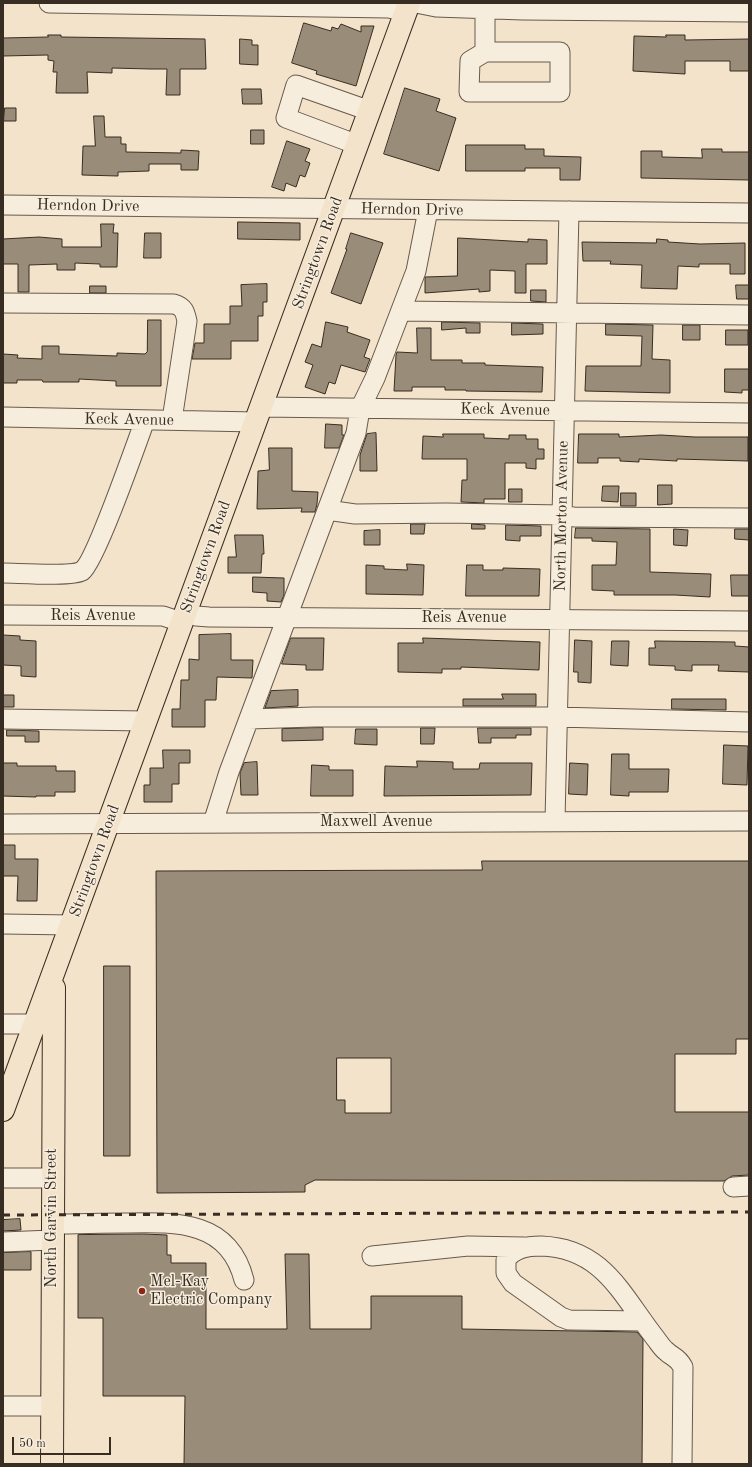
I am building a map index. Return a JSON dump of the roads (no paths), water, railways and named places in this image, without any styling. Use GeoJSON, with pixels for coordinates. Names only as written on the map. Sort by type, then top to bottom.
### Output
{"type":"FeatureCollection","features":[{"type":"Feature","properties":{"kind":"main road","name":"Stringtown Road"},"geometry":{"type":"LineString","coordinates":[[3,1110],[370,111],[410,6]]}},
{"type":"Feature","properties":{"kind":"main road","name":"North Garvin Street"},"geometry":{"type":"LineString","coordinates":[[52,1464],[54,972]]}},
{"type":"Feature","properties":{"kind":"street"},"geometry":{"type":"LineString","coordinates":[[49,3],[302,5],[389,8],[410,6],[485,9],[749,12]]}},
{"type":"Feature","properties":{"kind":"street"},"geometry":{"type":"LineString","coordinates":[[485,9],[485,52]]}},
{"type":"Feature","properties":{"kind":"street"},"geometry":{"type":"LineString","coordinates":[[485,52],[560,52],[560,92],[469,92],[470,61],[485,52]]}},
{"type":"Feature","properties":{"kind":"street"},"geometry":{"type":"LineString","coordinates":[[358,145],[286,118],[296,85],[370,111]]}},
{"type":"Feature","properties":{"kind":"street","name":"Herndon Drive"},"geometry":{"type":"LineString","coordinates":[[3,206],[749,213]]}},
{"type":"Feature","properties":{"kind":"street"},"geometry":{"type":"LineString","coordinates":[[213,823],[229,772],[288,618],[292,599],[356,433],[360,409],[375,378],[416,271],[428,210]]}},
{"type":"Feature","properties":{"kind":"street","name":"North Morton Avenue"},"geometry":{"type":"LineString","coordinates":[[554,821],[569,211]]}},
{"type":"Feature","properties":{"kind":"street"},"geometry":{"type":"LineString","coordinates":[[3,303],[174,304],[180,306],[184,310],[187,321],[172,420]]}},
{"type":"Feature","properties":{"kind":"street"},"geometry":{"type":"LineString","coordinates":[[401,311],[749,315]]}},
{"type":"Feature","properties":{"kind":"street","name":"Keck Avenue"},"geometry":{"type":"LineString","coordinates":[[3,417],[172,420],[360,409],[749,413]]}},
{"type":"Feature","properties":{"kind":"street"},"geometry":{"type":"LineString","coordinates":[[3,573],[69,574],[81,571],[86,566],[103,530],[145,420]]}},
{"type":"Feature","properties":{"kind":"street"},"geometry":{"type":"LineString","coordinates":[[326,510],[355,514],[446,513],[562,515],[574,517],[749,518]]}},
{"type":"Feature","properties":{"kind":"street","name":"Reis Avenue"},"geometry":{"type":"LineString","coordinates":[[189,603],[190,613],[196,616],[288,618],[559,618],[749,621]]}},
{"type":"Feature","properties":{"kind":"street","name":"Reis Avenue"},"geometry":{"type":"LineString","coordinates":[[3,615],[163,616],[181,624]]}},
{"type":"Feature","properties":{"kind":"street"},"geometry":{"type":"LineString","coordinates":[[249,719],[314,717],[557,717],[749,722]]}},
{"type":"Feature","properties":{"kind":"street"},"geometry":{"type":"LineString","coordinates":[[3,719],[146,721]]}},
{"type":"Feature","properties":{"kind":"street","name":"Maxwell Avenue"},"geometry":{"type":"LineString","coordinates":[[3,824],[749,821]]}},
{"type":"Feature","properties":{"kind":"street"},"geometry":{"type":"LineString","coordinates":[[3,924],[72,925]]}},
{"type":"Feature","properties":{"kind":"street"},"geometry":{"type":"LineString","coordinates":[[3,1024],[34,1024]]}},
{"type":"Feature","properties":{"kind":"street"},"geometry":{"type":"LineString","coordinates":[[3,1178],[52,1178]]}},
{"type":"Feature","properties":{"kind":"street"},"geometry":{"type":"LineString","coordinates":[[3,1242],[52,1232],[164,1222],[184,1224],[206,1232],[225,1243],[240,1263],[244,1280]]}},
{"type":"Feature","properties":{"kind":"street"},"geometry":{"type":"LineString","coordinates":[[372,1256],[468,1246],[530,1247],[558,1248],[571,1251],[590,1260],[622,1291],[666,1352],[678,1358],[683,1367],[682,1464]]}},
{"type":"Feature","properties":{"kind":"street"},"geometry":{"type":"LineString","coordinates":[[530,1247],[513,1251],[509,1255],[506,1260],[506,1273],[513,1283],[552,1312],[569,1320],[643,1321]]}},
{"type":"Feature","properties":{"kind":"street"},"geometry":{"type":"LineString","coordinates":[[3,1406],[52,1406]]}},
{"type":"Feature","properties":{"kind":"railway"},"geometry":{"type":"LineString","coordinates":[[3,1215],[749,1212]]}},
{"type":"Feature","properties":{"kind":"place","name":"Mel-Kay Electric Company"},"geometry":{"type":"Point","coordinates":[142,1291]}}]}
